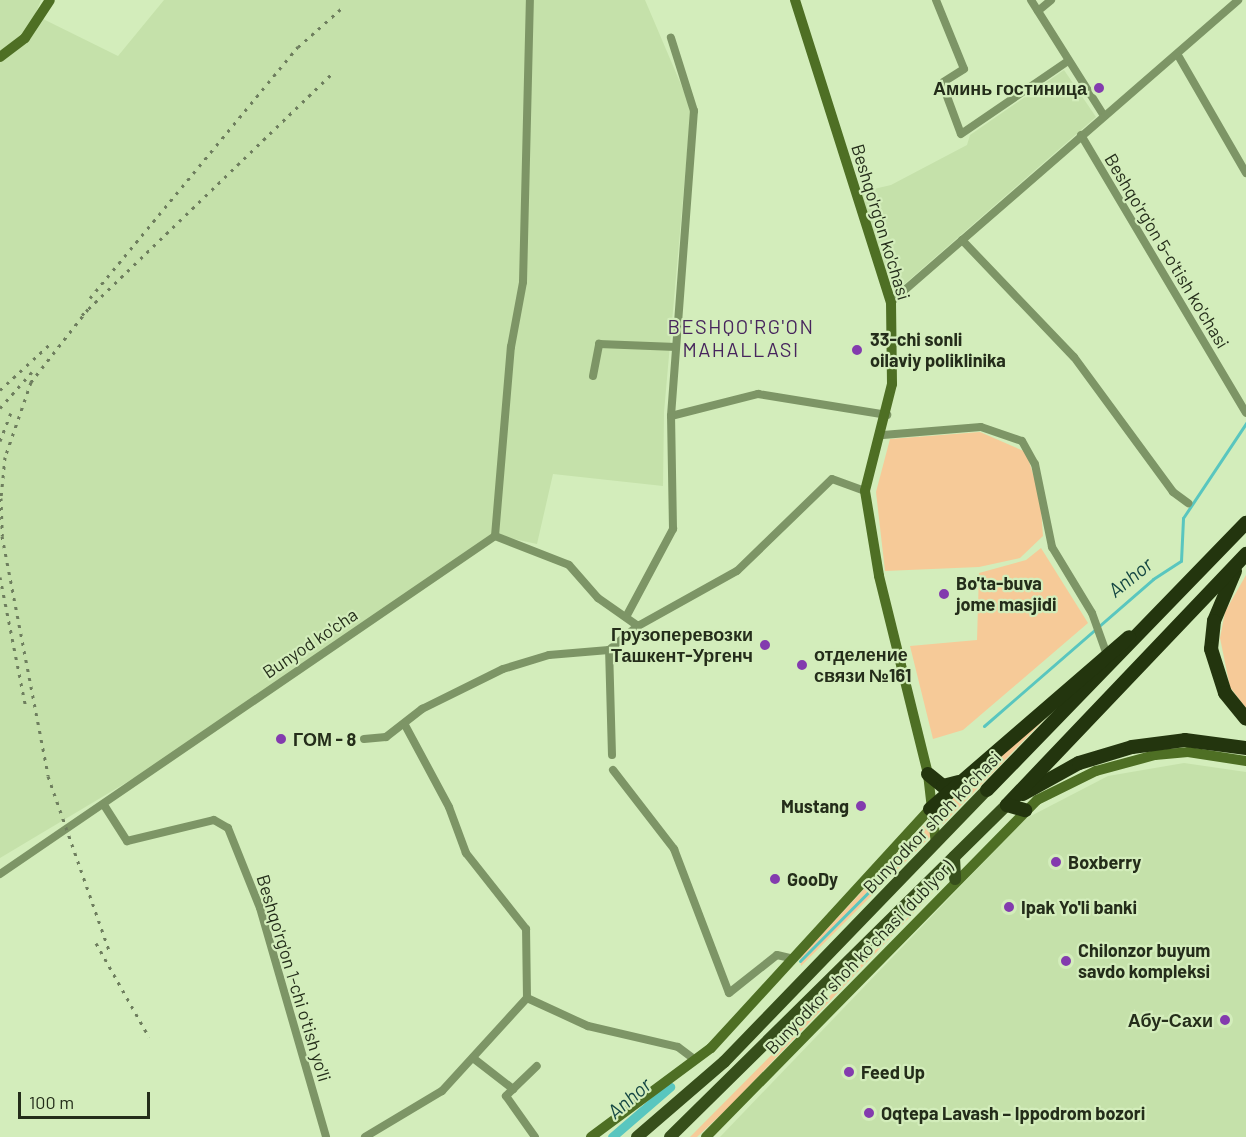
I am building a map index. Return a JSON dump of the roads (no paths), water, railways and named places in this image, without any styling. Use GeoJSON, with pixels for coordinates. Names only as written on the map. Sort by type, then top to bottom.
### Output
{"type":"FeatureCollection","features":[{"type":"Feature","properties":{"kind":"highway"},"geometry":{"type":"LineString","coordinates":[[1231,538],[1246,514]]}},
{"type":"Feature","properties":{"kind":"highway","name":"Bunyodkor shoh ko'chasi"},"geometry":{"type":"LineString","coordinates":[[987,790],[1246,523]]}},
{"type":"Feature","properties":{"kind":"highway"},"geometry":{"type":"LineString","coordinates":[[1244,556],[1217,610],[1211,649],[1221,687],[1246,719]]}},
{"type":"Feature","properties":{"kind":"highway"},"geometry":{"type":"LineString","coordinates":[[1006,805],[1244,556]]}},
{"type":"Feature","properties":{"kind":"highway"},"geometry":{"type":"LineString","coordinates":[[930,810],[1106,652],[1148,625]]}},
{"type":"Feature","properties":{"kind":"highway"},"geometry":{"type":"LineString","coordinates":[[1006,805],[1063,770],[1114,751],[1185,740],[1246,748]]}},
{"type":"Feature","properties":{"kind":"highway"},"geometry":{"type":"LineString","coordinates":[[928,774],[942,786],[963,780]]}},
{"type":"Feature","properties":{"kind":"highway"},"geometry":{"type":"LineString","coordinates":[[1006,805],[1025,810]]}},
{"type":"Feature","properties":{"kind":"main road","name":"Bunyodkor shoh ko'chasi"},"geometry":{"type":"LineString","coordinates":[[637,1137],[724,1062],[987,790]]}},
{"type":"Feature","properties":{"kind":"main road"},"geometry":{"type":"LineString","coordinates":[[670,1137],[1006,805]]}},
{"type":"Feature","properties":{"kind":"main road"},"geometry":{"type":"LineString","coordinates":[[954,857],[955,879]]}},
{"type":"Feature","properties":{"kind":"street"},"geometry":{"type":"LineString","coordinates":[[0,57],[25,38],[50,0]]}},
{"type":"Feature","properties":{"kind":"street"},"geometry":{"type":"LineString","coordinates":[[530,0],[523,282],[511,347],[495,536],[569,565],[598,598],[638,626]]}},
{"type":"Feature","properties":{"kind":"street","name":"Beshqo'rg'on ko'chasi"},"geometry":{"type":"LineString","coordinates":[[795,0],[891,302],[893,361],[888,415],[865,491],[879,576],[928,774],[930,810],[936,844]]}},
{"type":"Feature","properties":{"kind":"street"},"geometry":{"type":"LineString","coordinates":[[936,0],[964,69],[942,83],[961,134],[1068,61]]}},
{"type":"Feature","properties":{"kind":"street"},"geometry":{"type":"LineString","coordinates":[[1031,0],[1104,116]]}},
{"type":"Feature","properties":{"kind":"street"},"geometry":{"type":"LineString","coordinates":[[1038,11],[1051,0]]}},
{"type":"Feature","properties":{"kind":"street"},"geometry":{"type":"LineString","coordinates":[[891,302],[1081,135],[1179,57],[1238,0]]}},
{"type":"Feature","properties":{"kind":"street"},"geometry":{"type":"LineString","coordinates":[[626,617],[673,529],[671,416],[694,111],[671,38]]}},
{"type":"Feature","properties":{"kind":"street"},"geometry":{"type":"LineString","coordinates":[[1179,57],[1246,173]]}},
{"type":"Feature","properties":{"kind":"street","name":"Beshqo'rg'on 5-o'tish ko'chasi"},"geometry":{"type":"LineString","coordinates":[[1081,135],[1246,413]]}},
{"type":"Feature","properties":{"kind":"street"},"geometry":{"type":"LineString","coordinates":[[962,240],[1074,357],[1173,492],[1188,503]]}},
{"type":"Feature","properties":{"kind":"street"},"geometry":{"type":"LineString","coordinates":[[593,376],[599,344],[675,347]]}},
{"type":"Feature","properties":{"kind":"street"},"geometry":{"type":"LineString","coordinates":[[671,416],[758,394],[888,415]]}},
{"type":"Feature","properties":{"kind":"street"},"geometry":{"type":"LineString","coordinates":[[882,435],[981,428],[1022,441],[1035,464],[1052,547],[1092,613],[1106,652]]}},
{"type":"Feature","properties":{"kind":"street"},"geometry":{"type":"LineString","coordinates":[[364,739],[374,741],[405,725],[422,709],[503,669],[549,655],[609,650],[638,626],[737,571],[832,479],[865,491]]}},
{"type":"Feature","properties":{"kind":"street","name":"Bunyod ko'cha"},"geometry":{"type":"LineString","coordinates":[[0,874],[104,806],[495,536]]}},
{"type":"Feature","properties":{"kind":"street"},"geometry":{"type":"LineString","coordinates":[[609,650],[612,755]]}},
{"type":"Feature","properties":{"kind":"street"},"geometry":{"type":"LineString","coordinates":[[365,1137],[442,1091],[527,998],[526,929],[466,853],[449,807],[405,725]]}},
{"type":"Feature","properties":{"kind":"street","name":"Bunyodkor shoh koʻchasi (dublyor)"},"geometry":{"type":"LineString","coordinates":[[706,1137],[955,879],[1037,800],[1089,774],[1155,755],[1188,752],[1246,761]]}},
{"type":"Feature","properties":{"kind":"street"},"geometry":{"type":"LineString","coordinates":[[613,770],[674,849],[729,993],[777,955],[790,958]]}},
{"type":"Feature","properties":{"kind":"street","name":"Beshqo'rg'on 1-chi o'tish yo'li"},"geometry":{"type":"LineString","coordinates":[[104,806],[127,841],[214,820],[228,828],[260,908],[326,1137]]}},
{"type":"Feature","properties":{"kind":"street"},"geometry":{"type":"LineString","coordinates":[[591,1137],[694,1059],[763,994],[790,958],[930,810]]}},
{"type":"Feature","properties":{"kind":"street"},"geometry":{"type":"LineString","coordinates":[[527,998],[588,1026],[678,1047],[694,1059]]}},
{"type":"Feature","properties":{"kind":"street"},"geometry":{"type":"LineString","coordinates":[[473,1058],[513,1089]]}},
{"type":"Feature","properties":{"kind":"street"},"geometry":{"type":"LineString","coordinates":[[535,1137],[506,1096],[537,1066]]}},
{"type":"Feature","properties":{"kind":"waterway","name":"Anhor"},"geometry":{"type":"LineString","coordinates":[[984,726],[1153,579],[1181,561],[1183,518],[1246,423]]}},
{"type":"Feature","properties":{"kind":"waterway","name":"Anhor"},"geometry":{"type":"LineString","coordinates":[[800,961],[915,845]]}},
{"type":"Feature","properties":{"kind":"waterway","name":"Anhor"},"geometry":{"type":"LineString","coordinates":[[612,1137],[670,1087]]}},
{"type":"Feature","properties":{"kind":"railway"},"geometry":{"type":"LineString","coordinates":[[90,298],[298,47],[343,7]]}},
{"type":"Feature","properties":{"kind":"railway"},"geometry":{"type":"LineString","coordinates":[[82,315],[334,72]]}},
{"type":"Feature","properties":{"kind":"railway"},"geometry":{"type":"LineString","coordinates":[[88,309],[31,382],[5,457],[1,498],[2,536],[48,776],[109,950]]}},
{"type":"Feature","properties":{"kind":"railway"},"geometry":{"type":"LineString","coordinates":[[0,390],[49,345]]}},
{"type":"Feature","properties":{"kind":"railway"},"geometry":{"type":"LineString","coordinates":[[0,408],[32,372]]}},
{"type":"Feature","properties":{"kind":"railway"},"geometry":{"type":"LineString","coordinates":[[0,441],[11,413]]}},
{"type":"Feature","properties":{"kind":"railway"},"geometry":{"type":"LineString","coordinates":[[0,577],[26,708]]}},
{"type":"Feature","properties":{"kind":"railway"},"geometry":{"type":"LineString","coordinates":[[96,943],[149,1037]]}},
{"type":"Feature","properties":{"kind":"place","name":"Аминь гостиница"},"geometry":{"type":"Point","coordinates":[1099,88]}},
{"type":"Feature","properties":{"kind":"place","name":"33-chi sonli oilaviy poliklinika"},"geometry":{"type":"Point","coordinates":[857,350]}},
{"type":"Feature","properties":{"kind":"place","name":"Bo'ta-buva jome masjidi"},"geometry":{"type":"Point","coordinates":[944,594]}},
{"type":"Feature","properties":{"kind":"place","name":"Грузоперевозки Ташкент-Ургенч"},"geometry":{"type":"Point","coordinates":[765,645]}},
{"type":"Feature","properties":{"kind":"place","name":"отделение связи №161"},"geometry":{"type":"Point","coordinates":[802,665]}},
{"type":"Feature","properties":{"kind":"place","name":"ГОМ - 8"},"geometry":{"type":"Point","coordinates":[281,739]}},
{"type":"Feature","properties":{"kind":"place","name":"Mustang"},"geometry":{"type":"Point","coordinates":[861,806]}},
{"type":"Feature","properties":{"kind":"place","name":"Boxberry"},"geometry":{"type":"Point","coordinates":[1056,862]}},
{"type":"Feature","properties":{"kind":"place","name":"GooDy"},"geometry":{"type":"Point","coordinates":[775,879]}},
{"type":"Feature","properties":{"kind":"place","name":"Ipak Yo'li banki"},"geometry":{"type":"Point","coordinates":[1009,907]}},
{"type":"Feature","properties":{"kind":"place","name":"Chilonzor buyum savdo kompleksi"},"geometry":{"type":"Point","coordinates":[1066,961]}},
{"type":"Feature","properties":{"kind":"place","name":"Абу-Сахи"},"geometry":{"type":"Point","coordinates":[1225,1020]}},
{"type":"Feature","properties":{"kind":"place","name":"Feed Up"},"geometry":{"type":"Point","coordinates":[849,1072]}},
{"type":"Feature","properties":{"kind":"place","name":"Oqtepa Lavash – Ippodrom bozori"},"geometry":{"type":"Point","coordinates":[869,1113]}},
{"type":"Feature","properties":{"kind":"district","name":"BESHQO'RG'ON MAHALLASI"},"geometry":{"type":"Point","coordinates":[741,338]}}]}
